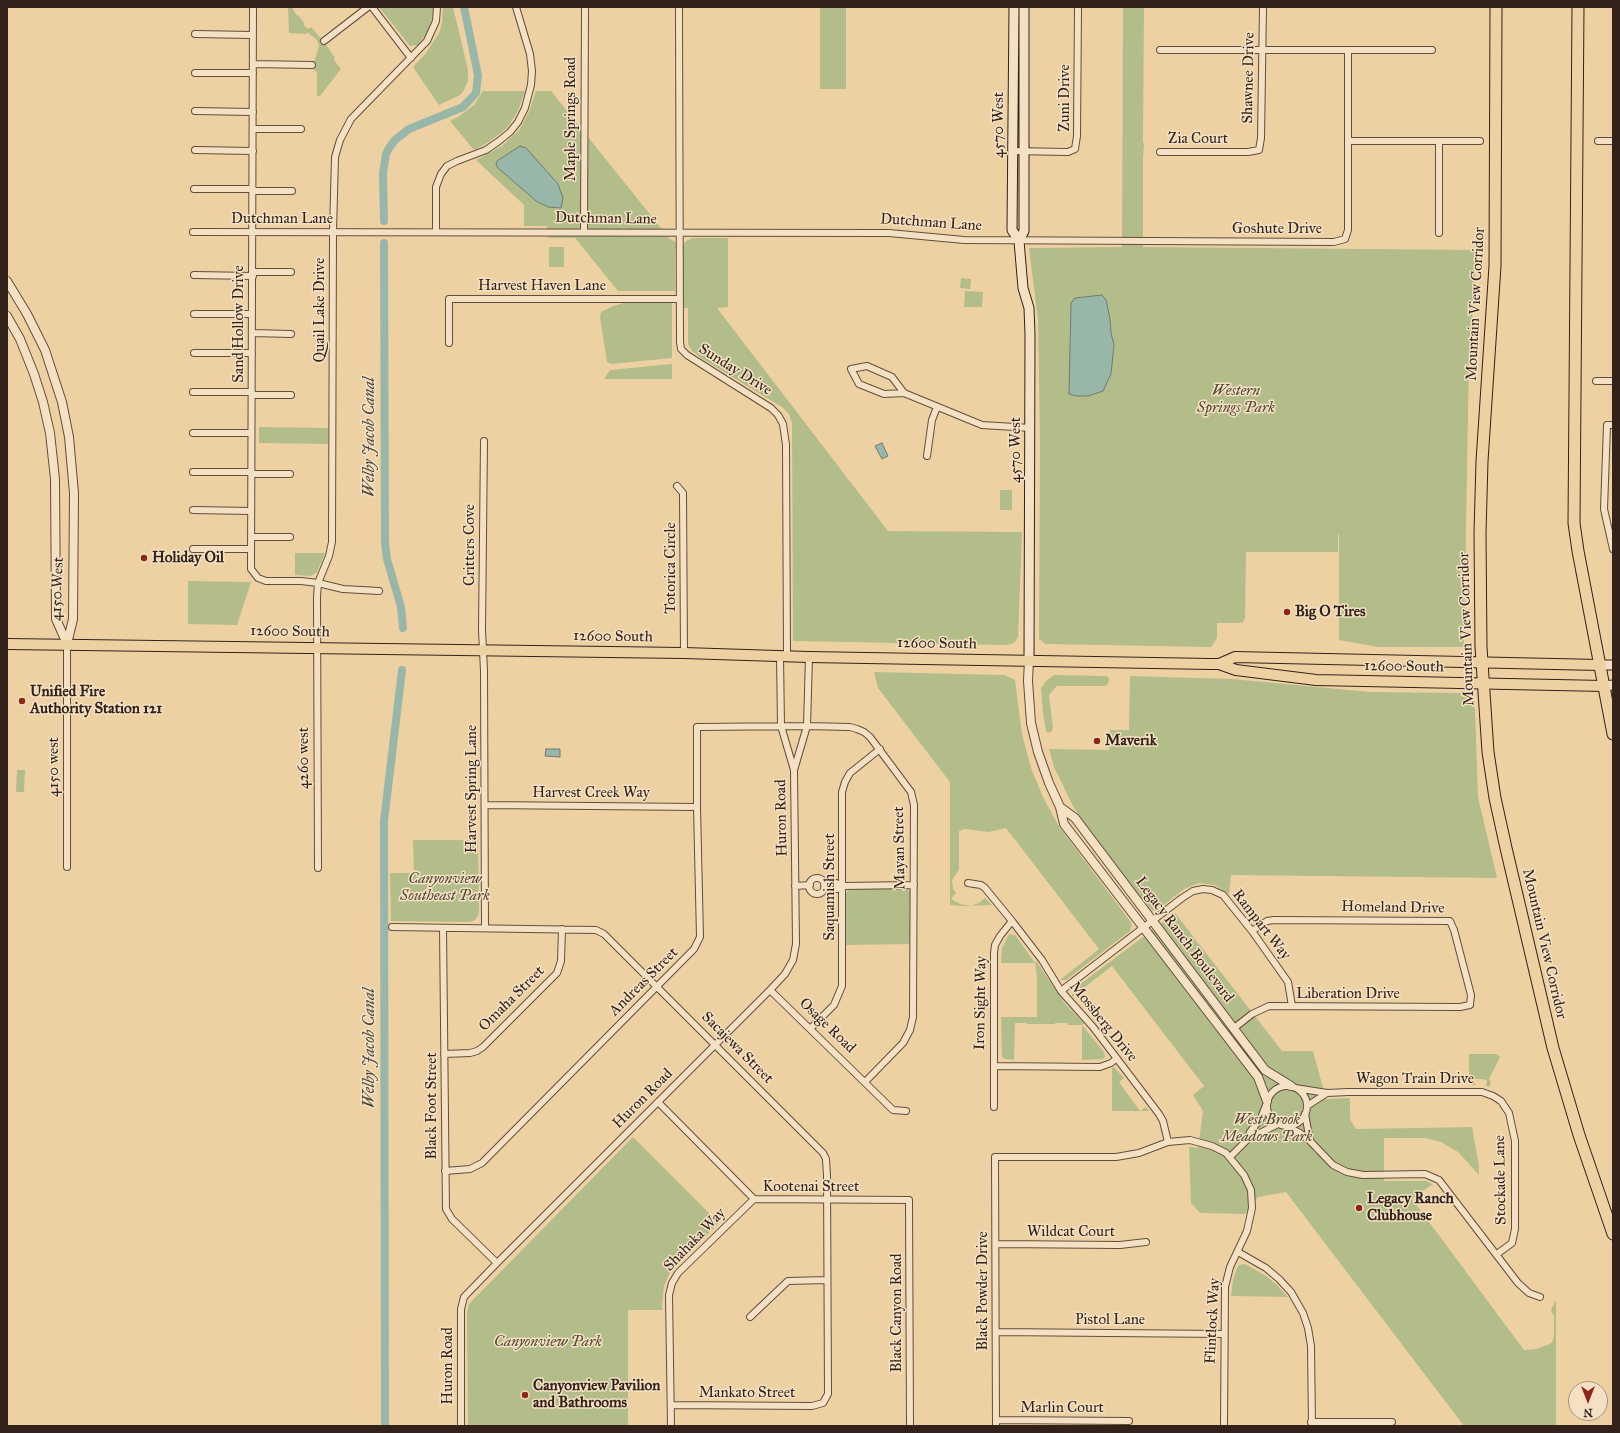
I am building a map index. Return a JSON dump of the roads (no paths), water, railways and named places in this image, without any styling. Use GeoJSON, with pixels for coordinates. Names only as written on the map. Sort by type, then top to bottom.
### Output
{"type":"FeatureCollection","features":[{"type":"Feature","properties":{"kind":"highway","name":"Mountain View Corridor"},"geometry":{"type":"LineString","coordinates":[[1496,7],[1495,266],[1482,462],[1480,533],[1482,662],[1488,752],[1495,798],[1553,1048],[1579,1135],[1613,1234]]}},
{"type":"Feature","properties":{"kind":"highway"},"geometry":{"type":"LineString","coordinates":[[1578,7],[1574,523],[1600,665],[1608,686],[1613,734]]}},
{"type":"Feature","properties":{"kind":"main road","name":"4570 West"},"geometry":{"type":"LineString","coordinates":[[1014,7],[1012,230],[1019,241],[1023,288],[1029,308],[1030,334],[1031,428],[1029,660]]}},
{"type":"Feature","properties":{"kind":"main road","name":"4570 West"},"geometry":{"type":"LineString","coordinates":[[1019,241],[1024,231],[1024,7]]}},
{"type":"Feature","properties":{"kind":"main road","name":"12600 South"},"geometry":{"type":"LineString","coordinates":[[7,644],[684,653],[809,657],[1219,664],[1236,670],[1316,680],[1608,686]]}},
{"type":"Feature","properties":{"kind":"main road","name":"12600 South"},"geometry":{"type":"LineString","coordinates":[[1219,664],[1235,657],[1613,665]]}},
{"type":"Feature","properties":{"kind":"street","name":"Sand Hollow Drive"},"geometry":{"type":"LineString","coordinates":[[253,7],[251,569],[258,578],[266,581],[301,581],[318,583],[343,589],[379,591]]}},
{"type":"Feature","properties":{"kind":"street"},"geometry":{"type":"LineString","coordinates":[[324,41],[368,7]]}},
{"type":"Feature","properties":{"kind":"street"},"geometry":{"type":"LineString","coordinates":[[372,7],[411,58]]}},
{"type":"Feature","properties":{"kind":"street","name":"Quail Lake Drive"},"geometry":{"type":"LineString","coordinates":[[317,648],[318,583],[329,556],[332,535],[333,232],[334,166],[337,148],[343,132],[355,113],[423,47],[436,21],[437,7]]}},
{"type":"Feature","properties":{"kind":"street"},"geometry":{"type":"LineString","coordinates":[[436,231],[436,187],[441,174],[447,166],[486,150],[499,142],[518,122],[525,108],[531,86],[532,71],[530,54],[516,7]]}},
{"type":"Feature","properties":{"kind":"street","name":"Maple Springs Road"},"geometry":{"type":"LineString","coordinates":[[584,232],[585,7]]}},
{"type":"Feature","properties":{"kind":"street","name":"Sunday Drive"},"geometry":{"type":"LineString","coordinates":[[679,7],[680,342],[684,352],[771,408],[778,415],[783,424],[786,445],[784,656]]}},
{"type":"Feature","properties":{"kind":"street","name":"Zuni Drive"},"geometry":{"type":"LineString","coordinates":[[1012,151],[1068,152],[1075,149],[1077,143],[1078,7]]}},
{"type":"Feature","properties":{"kind":"street","name":"Shawnee Drive"},"geometry":{"type":"LineString","coordinates":[[1259,150],[1261,138],[1263,7]]}},
{"type":"Feature","properties":{"kind":"street"},"geometry":{"type":"LineString","coordinates":[[195,34],[253,35]]}},
{"type":"Feature","properties":{"kind":"street"},"geometry":{"type":"LineString","coordinates":[[1160,50],[1432,50]]}},
{"type":"Feature","properties":{"kind":"street","name":"Goshute Drive"},"geometry":{"type":"LineString","coordinates":[[1019,241],[1334,242],[1345,239],[1348,230],[1348,50]]}},
{"type":"Feature","properties":{"kind":"street"},"geometry":{"type":"LineString","coordinates":[[253,64],[312,64]]}},
{"type":"Feature","properties":{"kind":"street"},"geometry":{"type":"LineString","coordinates":[[195,73],[253,73]]}},
{"type":"Feature","properties":{"kind":"street"},"geometry":{"type":"LineString","coordinates":[[195,111],[253,112]]}},
{"type":"Feature","properties":{"kind":"street"},"geometry":{"type":"LineString","coordinates":[[253,129],[301,129]]}},
{"type":"Feature","properties":{"kind":"street"},"geometry":{"type":"LineString","coordinates":[[1349,141],[1480,141]]}},
{"type":"Feature","properties":{"kind":"street"},"geometry":{"type":"LineString","coordinates":[[1439,141],[1439,232]]}},
{"type":"Feature","properties":{"kind":"street"},"geometry":{"type":"LineString","coordinates":[[1598,141],[1613,141]]}},
{"type":"Feature","properties":{"kind":"street"},"geometry":{"type":"LineString","coordinates":[[195,150],[253,151]]}},
{"type":"Feature","properties":{"kind":"street","name":"Zia Court"},"geometry":{"type":"LineString","coordinates":[[1160,152],[1248,152],[1259,150]]}},
{"type":"Feature","properties":{"kind":"street"},"geometry":{"type":"LineString","coordinates":[[194,189],[292,191]]}},
{"type":"Feature","properties":{"kind":"street","name":"Dutchman Lane"},"geometry":{"type":"LineString","coordinates":[[193,232],[436,231],[889,233],[964,240],[1019,241]]}},
{"type":"Feature","properties":{"kind":"street"},"geometry":{"type":"LineString","coordinates":[[194,275],[291,272]]}},
{"type":"Feature","properties":{"kind":"street","name":"4150 West"},"geometry":{"type":"LineString","coordinates":[[7,281],[27,314],[44,350],[62,402],[69,437],[74,493],[73,619],[67,644]]}},
{"type":"Feature","properties":{"kind":"street","name":"Harvest Haven Lane"},"geometry":{"type":"LineString","coordinates":[[449,343],[450,299],[679,299]]}},
{"type":"Feature","properties":{"kind":"street"},"geometry":{"type":"LineString","coordinates":[[194,314],[252,314]]}},
{"type":"Feature","properties":{"kind":"street","name":"4150 West"},"geometry":{"type":"LineString","coordinates":[[7,316],[22,345],[34,374],[43,402],[50,433],[55,479],[56,619],[67,644]]}},
{"type":"Feature","properties":{"kind":"street"},"geometry":{"type":"LineString","coordinates":[[252,334],[291,334]]}},
{"type":"Feature","properties":{"kind":"street"},"geometry":{"type":"LineString","coordinates":[[194,353],[252,353]]}},
{"type":"Feature","properties":{"kind":"street"},"geometry":{"type":"LineString","coordinates":[[904,394],[892,377],[867,366],[851,369],[859,384],[884,394],[904,394],[982,425],[1031,428]]}},
{"type":"Feature","properties":{"kind":"street"},"geometry":{"type":"LineString","coordinates":[[1596,381],[1613,381]]}},
{"type":"Feature","properties":{"kind":"street"},"geometry":{"type":"LineString","coordinates":[[194,392],[291,395]]}},
{"type":"Feature","properties":{"kind":"street"},"geometry":{"type":"LineString","coordinates":[[927,456],[932,420],[937,407]]}},
{"type":"Feature","properties":{"kind":"street"},"geometry":{"type":"LineString","coordinates":[[1613,425],[1607,425],[1604,509],[1613,548]]}},
{"type":"Feature","properties":{"kind":"street"},"geometry":{"type":"LineString","coordinates":[[193,433],[252,434]]}},
{"type":"Feature","properties":{"kind":"street","name":"Critters Cove"},"geometry":{"type":"LineString","coordinates":[[483,650],[484,440]]}},
{"type":"Feature","properties":{"kind":"street"},"geometry":{"type":"LineString","coordinates":[[193,472],[290,474]]}},
{"type":"Feature","properties":{"kind":"street","name":"Totorica Circle"},"geometry":{"type":"LineString","coordinates":[[676,486],[684,493],[684,653]]}},
{"type":"Feature","properties":{"kind":"street"},"geometry":{"type":"LineString","coordinates":[[193,510],[251,511]]}},
{"type":"Feature","properties":{"kind":"street"},"geometry":{"type":"LineString","coordinates":[[251,537],[290,537]]}},
{"type":"Feature","properties":{"kind":"street"},"geometry":{"type":"LineString","coordinates":[[193,549],[251,549]]}},
{"type":"Feature","properties":{"kind":"street","name":"4150 west"},"geometry":{"type":"LineString","coordinates":[[67,644],[67,866]]}},
{"type":"Feature","properties":{"kind":"street","name":"4260 west"},"geometry":{"type":"LineString","coordinates":[[317,648],[318,868]]}},
{"type":"Feature","properties":{"kind":"street","name":"Harvest Spring Lane"},"geometry":{"type":"LineString","coordinates":[[483,650],[485,928]]}},
{"type":"Feature","properties":{"kind":"street","name":"Huron Road"},"geometry":{"type":"LineString","coordinates":[[460,1426],[462,1303],[464,1297],[770,990],[785,974],[793,960],[796,944],[794,770],[781,726],[784,656]]}},
{"type":"Feature","properties":{"kind":"street","name":"Huron Road"},"geometry":{"type":"LineString","coordinates":[[794,770],[807,726],[809,657]]}},
{"type":"Feature","properties":{"kind":"street","name":"Legacy Ranch Boulevard"},"geometry":{"type":"LineString","coordinates":[[1029,660],[1028,681],[1031,723],[1038,752],[1048,782],[1060,806],[1064,824],[1265,1070],[1293,1087]]}},
{"type":"Feature","properties":{"kind":"street","name":"Mayan Street"},"geometry":{"type":"LineString","coordinates":[[697,727],[807,726],[850,727],[858,729],[870,737],[911,792],[914,805],[913,1017],[910,1030],[903,1043],[865,1082]]}},
{"type":"Feature","properties":{"kind":"street","name":"Andreas Street"},"geometry":{"type":"LineString","coordinates":[[445,1171],[470,1169],[482,1163],[694,949],[700,937],[697,727]]}},
{"type":"Feature","properties":{"kind":"street","name":"Saquamish Street"},"geometry":{"type":"LineString","coordinates":[[811,1028],[834,1005],[842,986],[842,792],[850,773],[880,749]]}},
{"type":"Feature","properties":{"kind":"street","name":"Harvest Creek Way"},"geometry":{"type":"LineString","coordinates":[[484,805],[697,807]]}},
{"type":"Feature","properties":{"kind":"street","name":"Legacy Ranch Boulevard"},"geometry":{"type":"LineString","coordinates":[[1060,806],[1075,818],[1147,924],[1258,1077],[1267,1102]]}},
{"type":"Feature","properties":{"kind":"street"},"geometry":{"type":"LineString","coordinates":[[816,878],[821,879],[824,886],[822,892],[817,893],[811,890],[810,885],[816,878]]}},
{"type":"Feature","properties":{"kind":"street","name":"Mossberg Drive"},"geometry":{"type":"LineString","coordinates":[[968,883],[981,885],[985,888],[1012,921],[1042,960],[1061,991],[1093,1027],[1159,1114],[1163,1121],[1168,1142]]}},
{"type":"Feature","properties":{"kind":"street"},"geometry":{"type":"LineString","coordinates":[[795,886],[810,885]]}},
{"type":"Feature","properties":{"kind":"street"},"geometry":{"type":"LineString","coordinates":[[824,886],[837,889],[843,886],[914,885]]}},
{"type":"Feature","properties":{"kind":"street","name":"Rampart Way"},"geometry":{"type":"LineString","coordinates":[[1061,991],[1147,924],[1193,891],[1203,889],[1212,890],[1223,895],[1252,931],[1288,982],[1292,1006]]}},
{"type":"Feature","properties":{"kind":"street","name":"Homeland Drive"},"geometry":{"type":"LineString","coordinates":[[1252,931],[1268,921],[1274,920],[1450,921],[1454,930],[1471,995],[1470,1005]]}},
{"type":"Feature","properties":{"kind":"street","name":"Iron Sight Way"},"geometry":{"type":"LineString","coordinates":[[994,1107],[994,953],[995,945],[1000,936],[1012,921]]}},
{"type":"Feature","properties":{"kind":"street","name":"Sacajewa Street"},"geometry":{"type":"LineString","coordinates":[[392,927],[596,930],[604,934],[823,1153],[826,1159],[828,1200],[828,1394],[823,1403]]}},
{"type":"Feature","properties":{"kind":"street","name":"Black Foot Street"},"geometry":{"type":"LineString","coordinates":[[443,928],[446,1209],[452,1220],[497,1263]]}},
{"type":"Feature","properties":{"kind":"street","name":"Omaha Street"},"geometry":{"type":"LineString","coordinates":[[444,1054],[470,1053],[483,1047],[557,973],[561,961],[562,929]]}},
{"type":"Feature","properties":{"kind":"street","name":"Osage Road"},"geometry":{"type":"LineString","coordinates":[[770,990],[811,1028],[893,1110],[906,1111]]}},
{"type":"Feature","properties":{"kind":"street","name":"Liberation Drive"},"geometry":{"type":"LineString","coordinates":[[1233,1029],[1259,1010],[1269,1006],[1460,1007],[1470,1005]]}},
{"type":"Feature","properties":{"kind":"street"},"geometry":{"type":"LineString","coordinates":[[994,1066],[1094,1067],[1105,1066],[1116,1059]]}},
{"type":"Feature","properties":{"kind":"street"},"geometry":{"type":"LineString","coordinates":[[1230,1157],[1248,1139],[1250,1132],[1261,1118],[1270,1095],[1279,1088],[1293,1087],[1304,1095],[1307,1106],[1306,1114],[1310,1141]]}},
{"type":"Feature","properties":{"kind":"street","name":"Wagon Train Drive"},"geometry":{"type":"LineString","coordinates":[[1293,1087],[1327,1094],[1348,1092],[1470,1092],[1488,1094],[1501,1101]]}},
{"type":"Feature","properties":{"kind":"street","name":"Wagon Train Drive"},"geometry":{"type":"LineString","coordinates":[[1307,1106],[1327,1094]]}},
{"type":"Feature","properties":{"kind":"street","name":"Stockade Lane"},"geometry":{"type":"LineString","coordinates":[[1497,1254],[1512,1243],[1515,1229],[1514,1129],[1510,1113],[1501,1101]]}},
{"type":"Feature","properties":{"kind":"street","name":"Kootenai Street"},"geometry":{"type":"LineString","coordinates":[[658,1102],[754,1199],[909,1200]]}},
{"type":"Feature","properties":{"kind":"street"},"geometry":{"type":"LineString","coordinates":[[1267,1102],[1269,1116],[1278,1124],[1294,1130],[1310,1141],[1333,1165],[1347,1172],[1363,1174],[1425,1174],[1435,1177],[1443,1184],[1518,1282],[1529,1293],[1540,1297]]}},
{"type":"Feature","properties":{"kind":"street"},"geometry":{"type":"LineString","coordinates":[[1285,1126],[1298,1123],[1306,1114]]}},
{"type":"Feature","properties":{"kind":"street"},"geometry":{"type":"LineString","coordinates":[[1248,1139],[1255,1137],[1278,1124]]}},
{"type":"Feature","properties":{"kind":"street","name":"Flintlock Way"},"geometry":{"type":"LineString","coordinates":[[995,1156],[1116,1157],[1139,1154],[1168,1142],[1190,1140],[1212,1146],[1230,1157],[1244,1175],[1251,1190],[1252,1208],[1248,1231],[1230,1268],[1225,1287],[1224,1426]]}},
{"type":"Feature","properties":{"kind":"street","name":"Black Powder Drive"},"geometry":{"type":"LineString","coordinates":[[995,1156],[996,1423]]}},
{"type":"Feature","properties":{"kind":"street","name":"Shahaka Way"},"geometry":{"type":"LineString","coordinates":[[671,1426],[669,1296],[672,1282],[678,1272],[754,1199]]}},
{"type":"Feature","properties":{"kind":"street","name":"Black Canyon Road"},"geometry":{"type":"LineString","coordinates":[[909,1200],[910,1426]]}},
{"type":"Feature","properties":{"kind":"street","name":"Wildcat Court"},"geometry":{"type":"LineString","coordinates":[[996,1244],[1120,1245],[1146,1242]]}},
{"type":"Feature","properties":{"kind":"street"},"geometry":{"type":"LineString","coordinates":[[1238,1252],[1266,1268],[1279,1279],[1291,1292],[1303,1313],[1308,1328],[1311,1346],[1312,1424],[1392,1422]]}},
{"type":"Feature","properties":{"kind":"street"},"geometry":{"type":"LineString","coordinates":[[750,1317],[788,1281],[828,1280]]}},
{"type":"Feature","properties":{"kind":"street","name":"Pistol Lane"},"geometry":{"type":"LineString","coordinates":[[996,1332],[1224,1334]]}},
{"type":"Feature","properties":{"kind":"street","name":"Mankato Street"},"geometry":{"type":"LineString","coordinates":[[671,1405],[812,1406],[823,1403]]}},
{"type":"Feature","properties":{"kind":"street","name":"Marlin Court"},"geometry":{"type":"LineString","coordinates":[[996,1423],[1129,1421]]}},
{"type":"Feature","properties":{"kind":"waterway","name":"Welby Jacob Canal"},"geometry":{"type":"LineString","coordinates":[[384,221],[383,173],[386,154],[389,148],[395,140],[409,129],[463,107],[476,93],[478,75],[464,7]]}},
{"type":"Feature","properties":{"kind":"waterway","name":"Welby Jacob Canal"},"geometry":{"type":"LineString","coordinates":[[384,243],[385,543],[387,559],[401,607],[403,628]]}},
{"type":"Feature","properties":{"kind":"waterway","name":"Welby Jacob Canal"},"geometry":{"type":"LineString","coordinates":[[385,1426],[384,821],[402,670]]}},
{"type":"Feature","properties":{"kind":"place","name":"Holiday Oil"},"geometry":{"type":"Point","coordinates":[144,558]}},
{"type":"Feature","properties":{"kind":"place","name":"Big O Tires"},"geometry":{"type":"Point","coordinates":[1287,612]}},
{"type":"Feature","properties":{"kind":"place","name":"Unified Fire Authority Station 121"},"geometry":{"type":"Point","coordinates":[22,701]}},
{"type":"Feature","properties":{"kind":"place","name":"Maverik"},"geometry":{"type":"Point","coordinates":[1097,741]}},
{"type":"Feature","properties":{"kind":"place","name":"Legacy Ranch Clubhouse"},"geometry":{"type":"Point","coordinates":[1359,1208]}},
{"type":"Feature","properties":{"kind":"place","name":"Canyonview Pavilion and Bathrooms"},"geometry":{"type":"Point","coordinates":[525,1395]}},
{"type":"Feature","properties":{"kind":"park label","name":"Western Springs Park"},"geometry":{"type":"Point","coordinates":[1236,400]}},
{"type":"Feature","properties":{"kind":"park label","name":"Canyonview Southeast Park"},"geometry":{"type":"Point","coordinates":[445,888]}},
{"type":"Feature","properties":{"kind":"park label","name":"West Brook Meadows Park"},"geometry":{"type":"Point","coordinates":[1267,1128]}},
{"type":"Feature","properties":{"kind":"park label","name":"Canyonview Park"},"geometry":{"type":"Point","coordinates":[548,1342]}}]}
